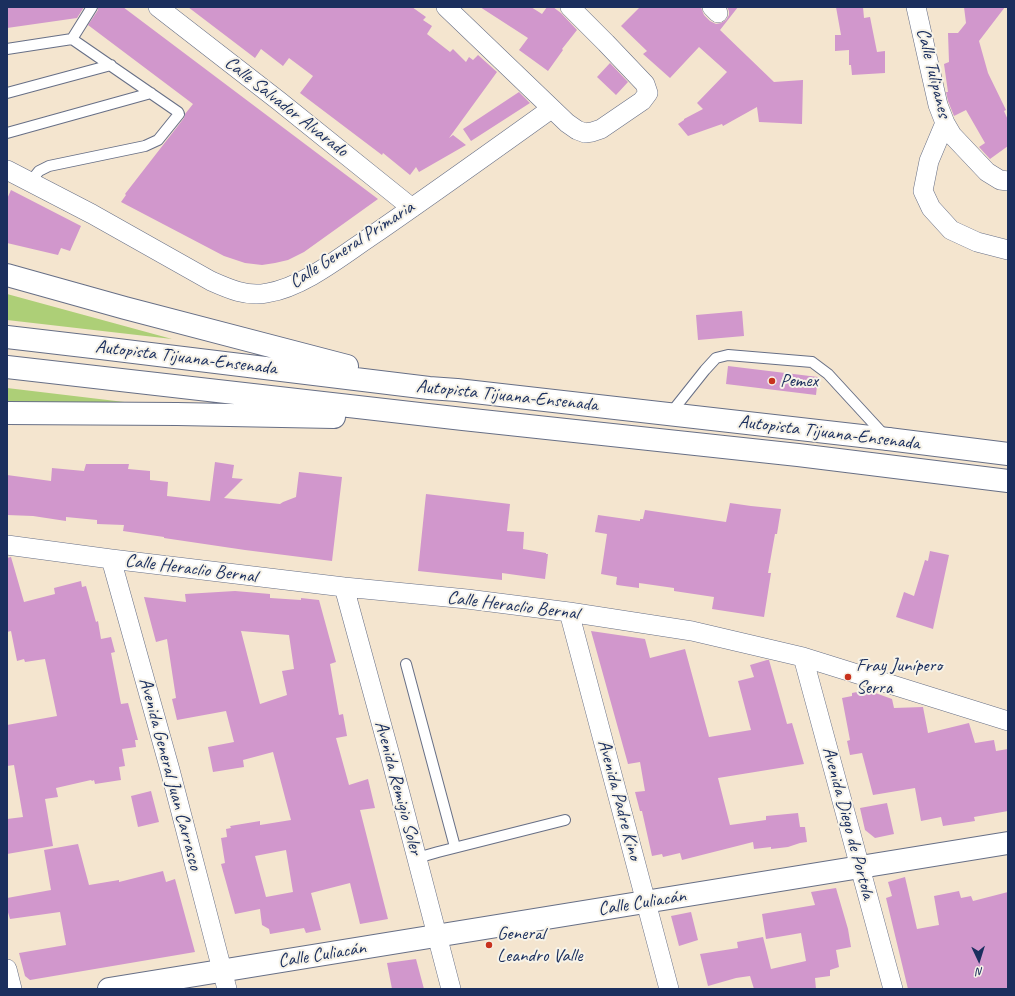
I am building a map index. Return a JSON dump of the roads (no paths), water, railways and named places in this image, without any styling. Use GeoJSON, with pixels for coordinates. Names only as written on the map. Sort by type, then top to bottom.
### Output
{"type":"FeatureCollection","features":[{"type":"Feature","properties":{"kind":"main road"},"geometry":{"type":"LineString","coordinates":[[7,275],[125,308],[429,388]]}},
{"type":"Feature","properties":{"kind":"main road","name":"Autopista Tijuana-Ensenada"},"geometry":{"type":"LineString","coordinates":[[7,337],[429,388],[670,414],[1008,454]]}},
{"type":"Feature","properties":{"kind":"main road","name":"Autopista Tijuana-Ensenada"},"geometry":{"type":"LineString","coordinates":[[7,367],[463,419],[790,454],[1008,481]]}},
{"type":"Feature","properties":{"kind":"main road"},"geometry":{"type":"LineString","coordinates":[[7,413],[185,414],[463,419]]}},
{"type":"Feature","properties":{"kind":"main road","name":"Calle Culiacán"},"geometry":{"type":"LineString","coordinates":[[109,989],[225,980],[437,936],[1008,843]]}},
{"type":"Feature","properties":{"kind":"street","name":"Calle Salvador Alvarado"},"geometry":{"type":"LineString","coordinates":[[158,7],[279,101],[412,208]]}},
{"type":"Feature","properties":{"kind":"street"},"geometry":{"type":"LineString","coordinates":[[446,7],[567,123],[576,130],[585,133],[592,132],[601,129],[642,101],[648,93],[645,84],[570,7]]}},
{"type":"Feature","properties":{"kind":"street","name":"Calle Tulipanes"},"geometry":{"type":"LineString","coordinates":[[916,7],[938,105],[944,123],[952,135],[987,172],[1000,180],[1008,181]]}},
{"type":"Feature","properties":{"kind":"street","name":"Calle General Primaria"},"geometry":{"type":"LineString","coordinates":[[7,170],[92,214],[211,281],[230,290],[245,294],[266,294],[289,288],[315,274],[412,208],[551,109]]}},
{"type":"Feature","properties":{"kind":"street"},"geometry":{"type":"LineString","coordinates":[[944,123],[929,161],[923,191],[931,208],[951,230],[978,242],[1008,250]]}},
{"type":"Feature","properties":{"kind":"street","name":"Calle Heraclio Bernal"},"geometry":{"type":"LineString","coordinates":[[7,545],[344,587],[467,599],[569,612],[692,631],[803,657],[1008,721]]}},
{"type":"Feature","properties":{"kind":"street","name":"Avenida General Juan Carrasco"},"geometry":{"type":"LineString","coordinates":[[111,559],[170,770],[225,980]]}},
{"type":"Feature","properties":{"kind":"street","name":"Avenida Remigio Soler"},"geometry":{"type":"LineString","coordinates":[[344,587],[451,989]]}},
{"type":"Feature","properties":{"kind":"street","name":"Avenida Padre Kino"},"geometry":{"type":"LineString","coordinates":[[569,612],[669,989]]}},
{"type":"Feature","properties":{"kind":"street","name":"Avenida Diego de Portola"},"geometry":{"type":"LineString","coordinates":[[803,657],[893,989]]}},
{"type":"Feature","properties":{"kind":"street"},"geometry":{"type":"LineString","coordinates":[[7,969],[12,989]]}},
{"type":"Feature","properties":{"kind":"lane"},"geometry":{"type":"LineString","coordinates":[[72,39],[92,7]]}},
{"type":"Feature","properties":{"kind":"lane"},"geometry":{"type":"LineString","coordinates":[[7,49],[72,39],[179,114],[158,140],[145,146],[49,166],[38,171],[30,182]]}},
{"type":"Feature","properties":{"kind":"lane"},"geometry":{"type":"LineString","coordinates":[[7,93],[111,65]]}},
{"type":"Feature","properties":{"kind":"lane"},"geometry":{"type":"LineString","coordinates":[[7,133],[150,93]]}},
{"type":"Feature","properties":{"kind":"lane"},"geometry":{"type":"LineString","coordinates":[[670,414],[716,358],[728,355],[812,362],[828,374],[888,439]]}},
{"type":"Feature","properties":{"kind":"lane"},"geometry":{"type":"LineString","coordinates":[[406,664],[455,847]]}},
{"type":"Feature","properties":{"kind":"lane"},"geometry":{"type":"LineString","coordinates":[[416,858],[565,820]]}},
{"type":"Feature","properties":{"kind":"place","name":"Pemex"},"geometry":{"type":"Point","coordinates":[772,381]}},
{"type":"Feature","properties":{"kind":"place","name":"Fray Junípero Serra"},"geometry":{"type":"Point","coordinates":[848,677]}},
{"type":"Feature","properties":{"kind":"place","name":"General Leandro Valle"},"geometry":{"type":"Point","coordinates":[489,945]}}]}
